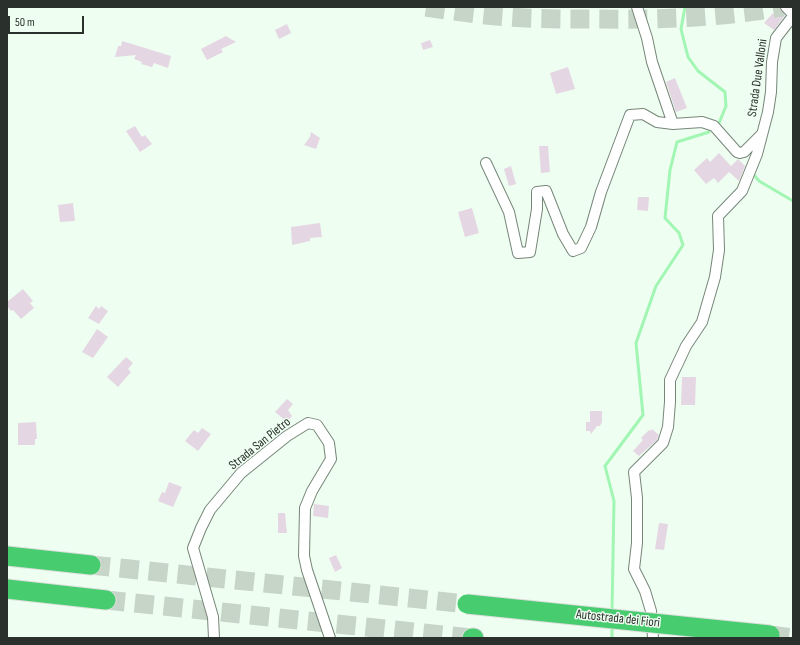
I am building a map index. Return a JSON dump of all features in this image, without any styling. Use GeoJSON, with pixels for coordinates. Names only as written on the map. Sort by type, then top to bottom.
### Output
{"type":"FeatureCollection","features":[{"type":"Feature","properties":{"kind":"highway"},"geometry":{"type":"LineString","coordinates":[[7,556],[91,565]]}},
{"type":"Feature","properties":{"kind":"highway"},"geometry":{"type":"LineString","coordinates":[[7,590],[106,600]]}},
{"type":"Feature","properties":{"kind":"highway","name":"Autostrada dei Fiori"},"geometry":{"type":"LineString","coordinates":[[467,604],[770,635]]}},
{"type":"Feature","properties":{"kind":"street"},"geometry":{"type":"LineString","coordinates":[[637,7],[647,38],[652,62],[673,124]]}},
{"type":"Feature","properties":{"kind":"street","name":"Strada Due Valloni"},"geometry":{"type":"LineString","coordinates":[[653,638],[651,611],[634,569],[638,543],[637,498],[634,472],[663,443],[668,427],[670,380],[686,346],[702,322],[714,277],[719,250],[718,216],[742,191],[757,154],[771,92],[772,62],[776,38],[793,15],[786,7]]}},
{"type":"Feature","properties":{"kind":"street"},"geometry":{"type":"LineString","coordinates":[[486,163],[509,212],[518,253],[530,252],[537,209],[537,192],[546,191],[563,234],[573,251],[581,248],[591,227],[601,192],[630,115],[643,114],[657,122],[673,124],[702,122],[714,126],[737,152],[740,153],[744,152],[762,134]]}},
{"type":"Feature","properties":{"kind":"street","name":"Strada San Pietro"},"geometry":{"type":"LineString","coordinates":[[214,638],[213,617],[193,548],[201,528],[210,510],[241,473],[287,436],[308,423],[317,425],[329,443],[331,459],[312,491],[305,508],[304,556],[309,577],[330,638]]}},
{"type":"Feature","properties":{"kind":"building"},"geometry":{"type":"Polygon","coordinates":[[[773,13],[778,18],[783,13],[785,15],[774,30],[764,23],[773,13]]]}},
{"type":"Feature","properties":{"kind":"building"},"geometry":{"type":"Polygon","coordinates":[[[287,24],[291,33],[279,39],[275,30],[287,24]]]}},
{"type":"Feature","properties":{"kind":"building"},"geometry":{"type":"Polygon","coordinates":[[[226,36],[236,42],[221,49],[223,52],[207,60],[201,49],[226,36]]]}},
{"type":"Feature","properties":{"kind":"building"},"geometry":{"type":"Polygon","coordinates":[[[430,40],[433,47],[423,50],[421,43],[430,40]]]}},
{"type":"Feature","properties":{"kind":"building"},"geometry":{"type":"Polygon","coordinates":[[[122,41],[171,56],[168,68],[154,63],[152,67],[141,64],[142,62],[134,59],[136,55],[115,57],[118,46],[121,46],[122,41]]]}},
{"type":"Feature","properties":{"kind":"building"},"geometry":{"type":"Polygon","coordinates":[[[568,67],[575,89],[556,94],[550,73],[568,67]]]}},
{"type":"Feature","properties":{"kind":"building"},"geometry":{"type":"Polygon","coordinates":[[[675,78],[687,108],[676,112],[666,82],[675,78]]]}},
{"type":"Feature","properties":{"kind":"building"},"geometry":{"type":"Polygon","coordinates":[[[135,126],[142,137],[145,135],[152,144],[140,152],[126,131],[135,126]]]}},
{"type":"Feature","properties":{"kind":"building"},"geometry":{"type":"Polygon","coordinates":[[[311,132],[320,138],[316,149],[304,145],[310,137],[311,132]]]}},
{"type":"Feature","properties":{"kind":"building"},"geometry":{"type":"Polygon","coordinates":[[[539,146],[548,146],[550,172],[541,173],[539,146]]]}},
{"type":"Feature","properties":{"kind":"building"},"geometry":{"type":"Polygon","coordinates":[[[719,153],[731,166],[738,159],[745,166],[739,181],[729,172],[718,183],[714,178],[706,184],[694,170],[707,158],[710,162],[719,153]]]}},
{"type":"Feature","properties":{"kind":"building"},"geometry":{"type":"Polygon","coordinates":[[[511,166],[516,184],[509,186],[504,169],[511,166]]]}},
{"type":"Feature","properties":{"kind":"building"},"geometry":{"type":"Polygon","coordinates":[[[638,197],[649,197],[648,211],[637,210],[638,197]]]}},
{"type":"Feature","properties":{"kind":"building"},"geometry":{"type":"Polygon","coordinates":[[[73,203],[75,221],[60,222],[58,205],[73,203]]]}},
{"type":"Feature","properties":{"kind":"building"},"geometry":{"type":"Polygon","coordinates":[[[472,208],[479,233],[465,237],[458,212],[472,208]]]}},
{"type":"Feature","properties":{"kind":"building"},"geometry":{"type":"Polygon","coordinates":[[[320,223],[322,237],[310,238],[310,241],[292,245],[291,227],[320,223]]]}},
{"type":"Feature","properties":{"kind":"building"},"geometry":{"type":"Polygon","coordinates":[[[23,289],[33,301],[30,303],[34,308],[21,319],[13,310],[11,311],[7,306],[7,302],[23,289]]]}},
{"type":"Feature","properties":{"kind":"building"},"geometry":{"type":"Polygon","coordinates":[[[96,306],[99,309],[101,306],[108,311],[99,324],[88,318],[96,306]]]}},
{"type":"Feature","properties":{"kind":"building"},"geometry":{"type":"Polygon","coordinates":[[[97,329],[108,337],[93,358],[82,352],[97,329]]]}},
{"type":"Feature","properties":{"kind":"building"},"geometry":{"type":"Polygon","coordinates":[[[126,357],[133,363],[128,369],[131,372],[118,387],[107,377],[126,357]]]}},
{"type":"Feature","properties":{"kind":"building"},"geometry":{"type":"Polygon","coordinates":[[[682,377],[696,377],[695,405],[681,405],[682,377]]]}},
{"type":"Feature","properties":{"kind":"building"},"geometry":{"type":"Polygon","coordinates":[[[287,399],[293,404],[288,410],[292,416],[287,422],[275,412],[287,399]]]}},
{"type":"Feature","properties":{"kind":"building"},"geometry":{"type":"Polygon","coordinates":[[[590,411],[602,411],[602,422],[600,426],[597,426],[591,434],[590,431],[586,431],[586,422],[590,422],[590,411]]]}},
{"type":"Feature","properties":{"kind":"building"},"geometry":{"type":"Polygon","coordinates":[[[36,422],[37,439],[35,439],[35,445],[18,445],[18,423],[36,422]]]}},
{"type":"Feature","properties":{"kind":"building"},"geometry":{"type":"Polygon","coordinates":[[[202,428],[211,434],[198,451],[185,441],[194,430],[198,433],[202,428]]]}},
{"type":"Feature","properties":{"kind":"building"},"geometry":{"type":"Polygon","coordinates":[[[652,429],[659,435],[657,440],[639,456],[633,451],[643,440],[641,438],[652,429]]]}},
{"type":"Feature","properties":{"kind":"building"},"geometry":{"type":"Polygon","coordinates":[[[169,482],[182,487],[173,507],[158,501],[162,492],[165,493],[169,482]]]}},
{"type":"Feature","properties":{"kind":"building"},"geometry":{"type":"Polygon","coordinates":[[[314,504],[329,506],[328,518],[313,516],[314,504]]]}},
{"type":"Feature","properties":{"kind":"building"},"geometry":{"type":"Polygon","coordinates":[[[278,513],[285,513],[287,533],[278,533],[278,513]]]}},
{"type":"Feature","properties":{"kind":"building"},"geometry":{"type":"Polygon","coordinates":[[[659,523],[668,524],[664,550],[655,549],[659,523]]]}},
{"type":"Feature","properties":{"kind":"building"},"geometry":{"type":"Polygon","coordinates":[[[336,555],[342,568],[335,572],[329,558],[336,555]]]}},
{"type":"Feature","properties":{"kind":"waterway"},"geometry":{"type":"LineString","coordinates":[[685,7],[681,29],[688,57],[698,71],[725,92],[726,106],[719,123]]}},
{"type":"Feature","properties":{"kind":"waterway"},"geometry":{"type":"LineString","coordinates":[[612,612],[614,501],[605,466],[643,415],[636,343],[656,286],[683,245],[679,233],[665,218],[670,170],[677,142],[709,132]]}},
{"type":"Feature","properties":{"kind":"waterway"},"geometry":{"type":"LineString","coordinates":[[754,175],[759,181],[793,201]]}},
{"type":"Feature","properties":{"kind":"waterway"},"geometry":{"type":"LineString","coordinates":[[612,626],[612,638]]}},
{"type":"Feature","properties":{"kind":"tunnel"},"geometry":{"type":"LineString","coordinates":[[426,7],[512,17],[552,19],[664,19],[736,14],[783,7]]}},
{"type":"Feature","properties":{"kind":"tunnel"},"geometry":{"type":"LineString","coordinates":[[91,565],[467,604]]}},
{"type":"Feature","properties":{"kind":"tunnel"},"geometry":{"type":"LineString","coordinates":[[106,600],[472,638]]}},
{"type":"Feature","properties":{"kind":"tunnel"},"geometry":{"type":"LineString","coordinates":[[770,635],[793,638]]}}]}
